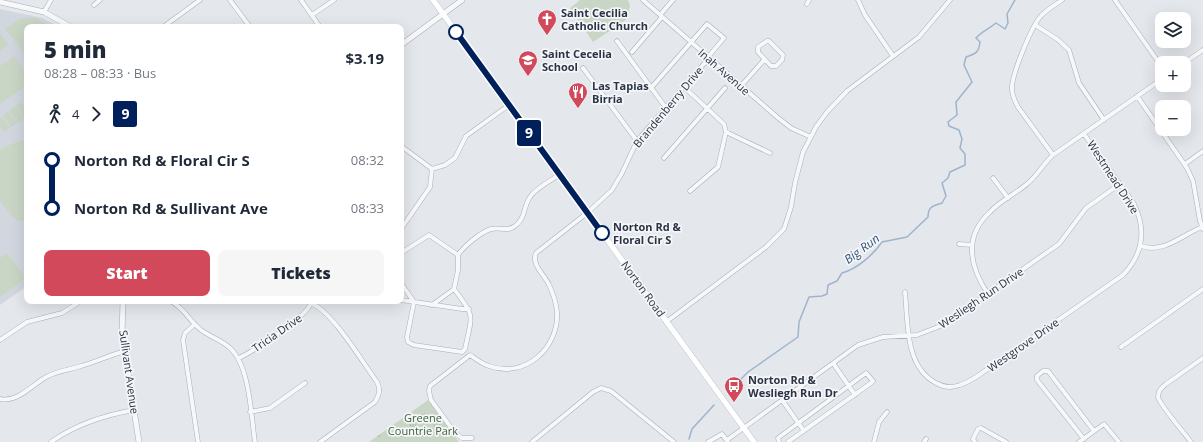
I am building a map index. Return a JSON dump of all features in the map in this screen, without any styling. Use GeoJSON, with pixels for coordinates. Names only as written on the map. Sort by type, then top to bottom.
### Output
{"type":"FeatureCollection","features":[{"type":"Feature","properties":{"kind":"main road","name":"Norton Road"},"geometry":{"type":"LineString","coordinates":[[433,0],[754,442]]}},
{"type":"Feature","properties":{"kind":"street"},"geometry":{"type":"LineString","coordinates":[[44,12],[51,0]]}},
{"type":"Feature","properties":{"kind":"street"},"geometry":{"type":"LineString","coordinates":[[94,5],[100,0]]}},
{"type":"Feature","properties":{"kind":"street"},"geometry":{"type":"LineString","coordinates":[[167,24],[200,0]]}},
{"type":"Feature","properties":{"kind":"street"},"geometry":{"type":"LineString","coordinates":[[230,0],[248,24]]}},
{"type":"Feature","properties":{"kind":"street"},"geometry":{"type":"LineString","coordinates":[[301,0],[318,24]]}},
{"type":"Feature","properties":{"kind":"street"},"geometry":{"type":"LineString","coordinates":[[312,15],[334,0]]}},
{"type":"Feature","properties":{"kind":"street"},"geometry":{"type":"LineString","coordinates":[[404,43],[462,0]]}},
{"type":"Feature","properties":{"kind":"street","name":"Inah Avenue"},"geometry":{"type":"LineString","coordinates":[[643,0],[777,117],[791,128],[810,137]]}},
{"type":"Feature","properties":{"kind":"street"},"geometry":{"type":"LineString","coordinates":[[632,52],[673,0]]}},
{"type":"Feature","properties":{"kind":"street"},"geometry":{"type":"LineString","coordinates":[[858,0],[865,15],[893,56]]}},
{"type":"Feature","properties":{"kind":"street"},"geometry":{"type":"LineString","coordinates":[[666,322],[766,248],[782,232],[791,207],[798,168],[810,137],[827,112],[847,91],[919,37],[950,0]]}},
{"type":"Feature","properties":{"kind":"street"},"geometry":{"type":"LineString","coordinates":[[1053,155],[1018,107],[1012,89],[1014,78],[1035,25],[1045,12],[1062,0]]}},
{"type":"Feature","properties":{"kind":"street"},"geometry":{"type":"LineString","coordinates":[[1115,0],[1155,57]]}},
{"type":"Feature","properties":{"kind":"street"},"geometry":{"type":"LineString","coordinates":[[0,2],[44,12],[66,24]]}},
{"type":"Feature","properties":{"kind":"street","name":"Brandenberry Drive"},"geometry":{"type":"LineString","coordinates":[[472,438],[462,438],[454,433],[431,400],[429,390],[430,386],[470,355],[490,367],[505,369],[527,365],[546,350],[555,329],[557,311],[550,285],[536,265],[534,256],[540,248],[587,213],[616,185],[637,141],[724,38],[707,24],[691,42]]}},
{"type":"Feature","properties":{"kind":"street"},"geometry":{"type":"LineString","coordinates":[[1035,25],[1057,38],[1069,50],[1079,83],[1104,120]]}},
{"type":"Feature","properties":{"kind":"street"},"geometry":{"type":"LineString","coordinates":[[769,41],[783,55],[782,60],[776,66],[771,66],[764,60],[759,55],[758,50],[761,43],[769,41]]}},
{"type":"Feature","properties":{"kind":"street"},"geometry":{"type":"LineString","coordinates":[[616,42],[666,108]]}},
{"type":"Feature","properties":{"kind":"street"},"geometry":{"type":"LineString","coordinates":[[651,88],[691,42]]}},
{"type":"Feature","properties":{"kind":"street"},"geometry":{"type":"LineString","coordinates":[[1191,58],[1203,50]]}},
{"type":"Feature","properties":{"kind":"street"},"geometry":{"type":"LineString","coordinates":[[741,86],[764,60]]}},
{"type":"Feature","properties":{"kind":"street"},"geometry":{"type":"LineString","coordinates":[[583,68],[637,141]]}},
{"type":"Feature","properties":{"kind":"street"},"geometry":{"type":"LineString","coordinates":[[988,294],[973,266],[972,245],[978,226],[984,218],[1029,183],[1045,162],[1053,155],[1155,84]]}},
{"type":"Feature","properties":{"kind":"street"},"geometry":{"type":"LineString","coordinates":[[684,87],[724,124],[726,132],[721,162],[718,167],[690,191]]}},
{"type":"Feature","properties":{"kind":"street"},"geometry":{"type":"LineString","coordinates":[[664,158],[725,88]]}},
{"type":"Feature","properties":{"kind":"street"},"geometry":{"type":"LineString","coordinates":[[1137,96],[1185,164],[1193,181],[1202,228],[1160,248],[1141,246]]}},
{"type":"Feature","properties":{"kind":"street"},"geometry":{"type":"LineString","coordinates":[[432,169],[445,165],[455,158],[466,136],[509,105]]}},
{"type":"Feature","properties":{"kind":"street"},"geometry":{"type":"LineString","coordinates":[[726,132],[770,153]]}},
{"type":"Feature","properties":{"kind":"street","name":"Westmead Drive"},"geometry":{"type":"LineString","coordinates":[[1084,134],[1120,184],[1139,215],[1141,224],[1141,246]]}},
{"type":"Feature","properties":{"kind":"street"},"geometry":{"type":"LineString","coordinates":[[404,148],[432,169]]}},
{"type":"Feature","properties":{"kind":"street"},"geometry":{"type":"LineString","coordinates":[[1185,164],[1203,151]]}},
{"type":"Feature","properties":{"kind":"street"},"geometry":{"type":"LineString","coordinates":[[404,225],[430,187],[432,169]]}},
{"type":"Feature","properties":{"kind":"street"},"geometry":{"type":"LineString","coordinates":[[458,255],[486,232],[496,229],[510,229],[514,227],[523,219],[529,198],[533,193],[560,175]]}},
{"type":"Feature","properties":{"kind":"street"},"geometry":{"type":"LineString","coordinates":[[993,178],[1008,198]]}},
{"type":"Feature","properties":{"kind":"street","name":"Wesliegh Run Drive"},"geometry":{"type":"LineString","coordinates":[[727,441],[863,342],[883,337],[910,336],[930,331],[943,325],[1059,244],[1086,208],[1120,184]]}},
{"type":"Feature","properties":{"kind":"street"},"geometry":{"type":"LineString","coordinates":[[404,251],[429,235],[458,255]]}},
{"type":"Feature","properties":{"kind":"street"},"geometry":{"type":"LineString","coordinates":[[959,244],[972,245]]}},
{"type":"Feature","properties":{"kind":"street","name":"Westgrove Drive"},"geometry":{"type":"LineString","coordinates":[[904,292],[913,356],[917,367],[922,373],[939,385],[951,387],[961,385],[979,375],[1122,275],[1134,262],[1141,246]]}},
{"type":"Feature","properties":{"kind":"street"},"geometry":{"type":"LineString","coordinates":[[431,305],[454,290],[458,270],[458,255]]}},
{"type":"Feature","properties":{"kind":"street"},"geometry":{"type":"LineString","coordinates":[[404,288],[414,302],[407,337],[408,342],[414,345],[459,352],[465,349],[472,317],[469,309],[454,290]]}},
{"type":"Feature","properties":{"kind":"street"},"geometry":{"type":"LineString","coordinates":[[1121,347],[1203,289]]}},
{"type":"Feature","properties":{"kind":"street"},"geometry":{"type":"LineString","coordinates":[[404,300],[469,309]]}},
{"type":"Feature","properties":{"kind":"street"},"geometry":{"type":"LineString","coordinates":[[0,340],[27,322],[62,313],[76,304]]}},
{"type":"Feature","properties":{"kind":"street","name":"Sullivant Avenue"},"geometry":{"type":"LineString","coordinates":[[122,304],[122,327],[139,442]]}},
{"type":"Feature","properties":{"kind":"street"},"geometry":{"type":"LineString","coordinates":[[177,304],[195,324],[207,334],[227,345],[239,358],[244,372],[254,442]]}},
{"type":"Feature","properties":{"kind":"street","name":"Tricia Drive"},"geometry":{"type":"LineString","coordinates":[[239,358],[305,314],[311,304]]}},
{"type":"Feature","properties":{"kind":"street"},"geometry":{"type":"LineString","coordinates":[[315,304],[324,310],[377,382],[380,389],[379,396],[375,402],[320,442]]}},
{"type":"Feature","properties":{"kind":"street"},"geometry":{"type":"LineString","coordinates":[[195,324],[185,333],[183,340],[198,442]]}},
{"type":"Feature","properties":{"kind":"street"},"geometry":{"type":"LineString","coordinates":[[0,399],[9,400],[16,397],[46,377],[59,371],[82,366],[108,355],[125,351]]}},
{"type":"Feature","properties":{"kind":"street"},"geometry":{"type":"LineString","coordinates":[[1191,442],[1163,405],[1159,394],[1161,388],[1201,359],[1203,365]]}},
{"type":"Feature","properties":{"kind":"street"},"geometry":{"type":"LineString","coordinates":[[833,363],[855,395]]}},
{"type":"Feature","properties":{"kind":"street"},"geometry":{"type":"LineString","coordinates":[[1084,439],[1037,380],[1037,376],[1043,371],[1048,371],[1094,431]]}},
{"type":"Feature","properties":{"kind":"street"},"geometry":{"type":"LineString","coordinates":[[779,442],[778,438],[798,422],[866,373],[873,381],[788,442]]}},
{"type":"Feature","properties":{"kind":"street"},"geometry":{"type":"LineString","coordinates":[[250,412],[270,408],[305,382]]}},
{"type":"Feature","properties":{"kind":"street"},"geometry":{"type":"LineString","coordinates":[[533,441],[593,392],[601,388],[611,391],[674,442]]}},
{"type":"Feature","properties":{"kind":"street"},"geometry":{"type":"LineString","coordinates":[[782,400],[804,431]]}},
{"type":"Feature","properties":{"kind":"street"},"geometry":{"type":"LineString","coordinates":[[51,442],[71,429],[119,413],[134,410]]}},
{"type":"Feature","properties":{"kind":"street"},"geometry":{"type":"LineString","coordinates":[[874,442],[879,422],[887,412]]}},
{"type":"Feature","properties":{"kind":"street"},"geometry":{"type":"LineString","coordinates":[[1079,442],[1104,424],[1119,442]]}},
{"type":"Feature","properties":{"kind":"street"},"geometry":{"type":"LineString","coordinates":[[975,442],[973,439],[978,429],[981,428],[1006,442]]}},
{"type":"Feature","properties":{"kind":"street"},"geometry":{"type":"LineString","coordinates":[[708,442],[722,434],[727,441]]}},
{"type":"Feature","properties":{"kind":"shaded area"},"geometry":{"type":"Polygon","coordinates":[[[0,9],[42,18],[54,24],[24,24],[24,288],[0,305],[0,9]]]}},
{"type":"Feature","properties":{"kind":"green space"},"geometry":{"type":"Polygon","coordinates":[[[580,0],[628,0],[630,6],[626,20],[593,42],[570,8],[580,0]]]}},
{"type":"Feature","properties":{"kind":"green space"},"geometry":{"type":"Polygon","coordinates":[[[37,18],[46,24],[24,24],[24,52],[5,29],[19,19],[37,18]]]}},
{"type":"Feature","properties":{"kind":"green space"},"geometry":{"type":"Polygon","coordinates":[[[0,33],[8,44],[0,51],[0,33]]]}},
{"type":"Feature","properties":{"kind":"green space"},"geometry":{"type":"Polygon","coordinates":[[[14,56],[24,70],[24,87],[0,104],[0,66],[14,56]]]}},
{"type":"Feature","properties":{"kind":"green space"},"geometry":{"type":"Polygon","coordinates":[[[21,102],[24,106],[24,117],[16,106],[21,102]]]}},
{"type":"Feature","properties":{"kind":"green space"},"geometry":{"type":"Polygon","coordinates":[[[15,106],[24,119],[18,123],[9,110],[15,106]]]}},
{"type":"Feature","properties":{"kind":"green space"},"geometry":{"type":"Polygon","coordinates":[[[8,111],[17,123],[11,127],[3,115],[8,111]]]}},
{"type":"Feature","properties":{"kind":"green space"},"geometry":{"type":"Polygon","coordinates":[[[1,116],[10,128],[4,132],[0,126],[1,116]]]}},
{"type":"Feature","properties":{"kind":"green space"},"geometry":{"type":"Polygon","coordinates":[[[24,140],[24,220],[18,221],[0,201],[0,150],[6,146],[24,140]]]}},
{"type":"Feature","properties":{"kind":"green space"},"geometry":{"type":"Polygon","coordinates":[[[7,253],[24,275],[24,279],[0,297],[0,258],[7,253]]]}},
{"type":"Feature","properties":{"kind":"green space","name":"Greene Countrie Park"},"geometry":{"type":"Polygon","coordinates":[[[428,400],[459,442],[369,442],[428,400]]]}},
{"type":"Feature","properties":{"kind":"waterway","name":"Big Run"},"geometry":{"type":"LineString","coordinates":[[730,390],[748,372],[798,337],[799,322],[809,297],[827,294],[828,285],[837,281],[842,273],[864,261],[882,242],[907,237],[928,217],[929,211],[932,207],[942,203],[946,196],[942,183],[948,178],[950,172],[965,165],[965,154],[960,148],[962,139],[959,130],[949,126],[948,122],[957,115],[956,102],[972,82],[964,65],[966,57],[975,54],[978,50],[980,42],[976,38],[983,32],[996,23],[1005,29],[1008,23],[1007,14],[1015,0]]}},
{"type":"Feature","properties":{"kind":"waterway","name":"Big Run"},"geometry":{"type":"LineString","coordinates":[[689,439],[692,429],[714,405]]}},
{"type":"Feature","properties":{"kind":"bus line","name":"9"},"geometry":{"type":"LineString","coordinates":[[456,32],[602,233]]}},
{"type":"Feature","properties":{"kind":"place","name":"Saint Cecilia Catholic Church"},"geometry":{"type":"Point","coordinates":[547,36]}},
{"type":"Feature","properties":{"kind":"place","name":"Saint Cecelia School"},"geometry":{"type":"Point","coordinates":[528,77]}},
{"type":"Feature","properties":{"kind":"place","name":"Las Tapias Birria"},"geometry":{"type":"Point","coordinates":[578,109]}},
{"type":"Feature","properties":{"kind":"place","name":"Norton Rd & Floral Cir S"},"geometry":{"type":"Point","coordinates":[602,233]}},
{"type":"Feature","properties":{"kind":"place","name":"Norton Rd & Wesliegh Run Dr"},"geometry":{"type":"Point","coordinates":[734,403]}}]}
